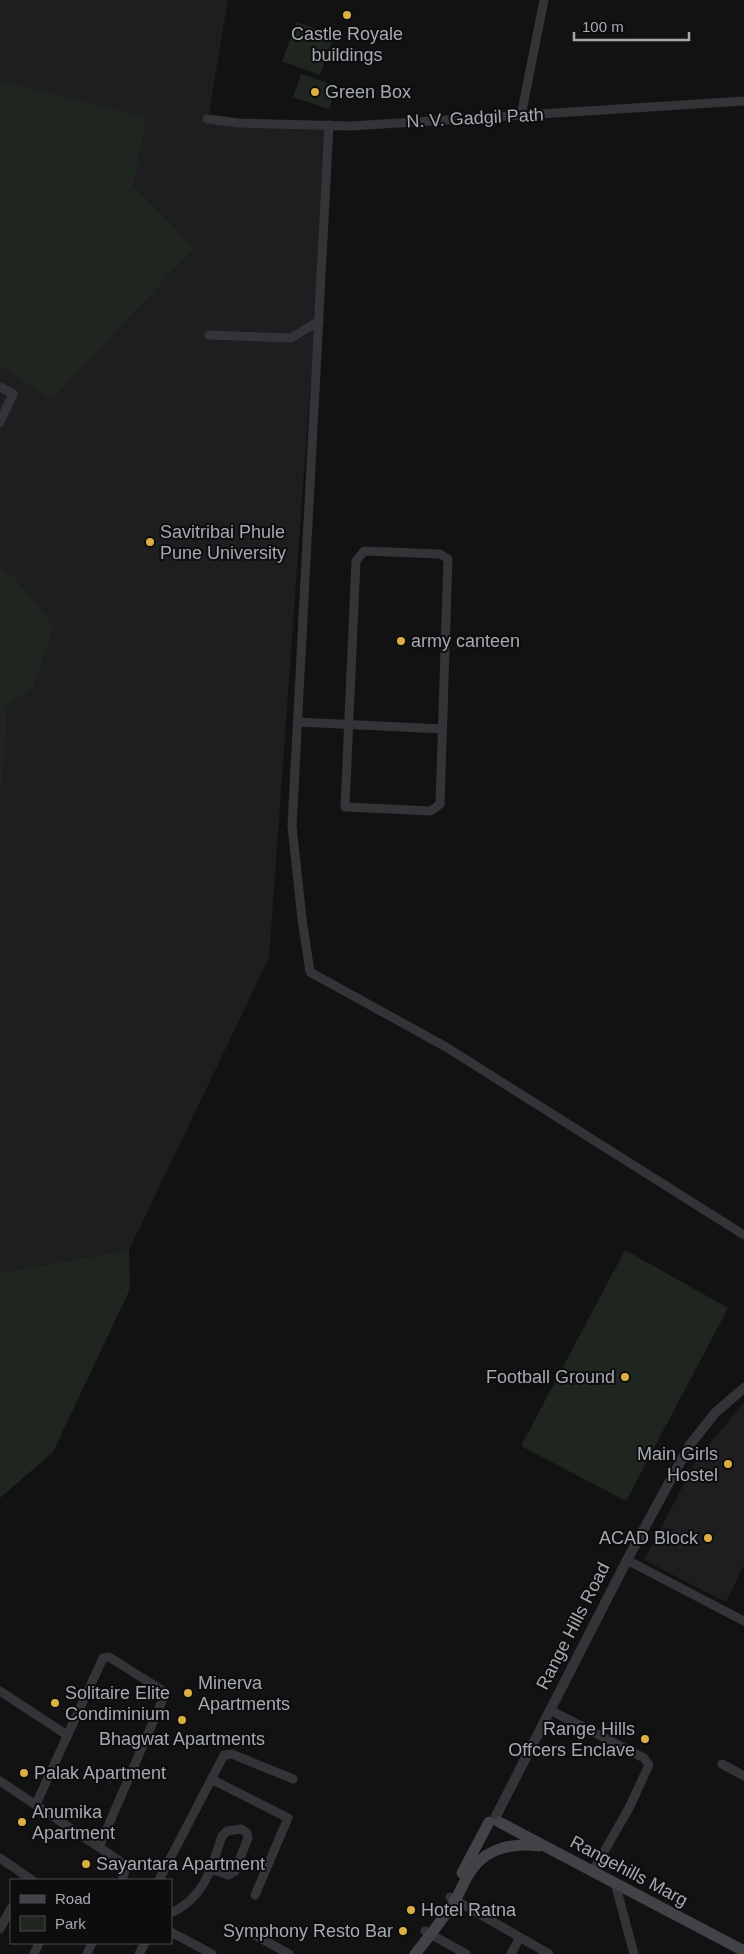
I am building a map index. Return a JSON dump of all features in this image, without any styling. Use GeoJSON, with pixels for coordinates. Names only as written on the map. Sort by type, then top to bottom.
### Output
{"type":"FeatureCollection","features":[{"type":"Feature","properties":{"kind":"main road","name":"Rangehills Marg"},"geometry":{"type":"LineString","coordinates":[[494,1821],[546,1846],[744,1950]]}},
{"type":"Feature","properties":{"kind":"main road","name":"Range Hills Road"},"geometry":{"type":"LineString","coordinates":[[452,1898],[473,1867],[494,1821]]}},
{"type":"Feature","properties":{"kind":"main road"},"geometry":{"type":"LineString","coordinates":[[415,1954],[452,1898],[459,1879],[494,1821]]}},
{"type":"Feature","properties":{"kind":"main road"},"geometry":{"type":"LineString","coordinates":[[473,1867],[488,1854],[509,1845],[546,1846]]}},
{"type":"Feature","properties":{"kind":"main road"},"geometry":{"type":"LineString","coordinates":[[406,1954],[429,1933]]}},
{"type":"Feature","properties":{"kind":"street"},"geometry":{"type":"LineString","coordinates":[[521,116],[544,0]]}},
{"type":"Feature","properties":{"kind":"street","name":"N. V. Gadgil Path"},"geometry":{"type":"LineString","coordinates":[[207,119],[240,123],[351,126],[744,101]]}},
{"type":"Feature","properties":{"kind":"street"},"geometry":{"type":"LineString","coordinates":[[329,125],[292,826],[310,972],[446,1047],[744,1235]]}},
{"type":"Feature","properties":{"kind":"street"},"geometry":{"type":"LineString","coordinates":[[209,335],[291,338],[319,321]]}},
{"type":"Feature","properties":{"kind":"street"},"geometry":{"type":"LineString","coordinates":[[0,386],[13,394],[0,422]]}},
{"type":"Feature","properties":{"kind":"street"},"geometry":{"type":"LineString","coordinates":[[364,551],[440,554],[446,556],[449,562],[442,729],[440,804],[435,810],[427,812],[345,807],[357,557],[364,551]]}},
{"type":"Feature","properties":{"kind":"street"},"geometry":{"type":"LineString","coordinates":[[298,722],[442,729]]}},
{"type":"Feature","properties":{"kind":"street","name":"Range Hills Road"},"geometry":{"type":"LineString","coordinates":[[494,1821],[627,1560],[688,1446],[715,1413],[744,1388]]}},
{"type":"Feature","properties":{"kind":"street"},"geometry":{"type":"LineString","coordinates":[[627,1560],[744,1621]]}},
{"type":"Feature","properties":{"kind":"street"},"geometry":{"type":"LineString","coordinates":[[36,1804],[105,1657],[109,1657],[164,1693],[164,1699],[99,1847]]}},
{"type":"Feature","properties":{"kind":"street"},"geometry":{"type":"LineString","coordinates":[[0,1691],[67,1736]]}},
{"type":"Feature","properties":{"kind":"street"},"geometry":{"type":"LineString","coordinates":[[550,1710],[644,1758],[649,1766],[629,1808],[593,1871]]}},
{"type":"Feature","properties":{"kind":"street"},"geometry":{"type":"LineString","coordinates":[[160,1879],[221,1757],[229,1753],[293,1779]]}},
{"type":"Feature","properties":{"kind":"street"},"geometry":{"type":"LineString","coordinates":[[722,1764],[744,1776]]}},
{"type":"Feature","properties":{"kind":"street"},"geometry":{"type":"LineString","coordinates":[[211,1779],[288,1818],[255,1895]]}},
{"type":"Feature","properties":{"kind":"street"},"geometry":{"type":"LineString","coordinates":[[0,1781],[126,1867],[124,1879]]}},
{"type":"Feature","properties":{"kind":"street"},"geometry":{"type":"LineString","coordinates":[[172,1913],[186,1906],[204,1885],[222,1836],[227,1831],[241,1828],[247,1832],[248,1838],[235,1871],[228,1875],[211,1869]]}},
{"type":"Feature","properties":{"kind":"street"},"geometry":{"type":"LineString","coordinates":[[0,1858],[29,1879]]}},
{"type":"Feature","properties":{"kind":"street"},"geometry":{"type":"LineString","coordinates":[[615,1883],[634,1954]]}},
{"type":"Feature","properties":{"kind":"street"},"geometry":{"type":"LineString","coordinates":[[452,1898],[549,1954]]}},
{"type":"Feature","properties":{"kind":"street"},"geometry":{"type":"LineString","coordinates":[[0,1928],[10,1910]]}},
{"type":"Feature","properties":{"kind":"street"},"geometry":{"type":"LineString","coordinates":[[172,1933],[212,1954]]}},
{"type":"Feature","properties":{"kind":"street"},"geometry":{"type":"LineString","coordinates":[[251,1933],[289,1954]]}},
{"type":"Feature","properties":{"kind":"street"},"geometry":{"type":"LineString","coordinates":[[429,1933],[466,1954]]}},
{"type":"Feature","properties":{"kind":"street"},"geometry":{"type":"LineString","coordinates":[[511,1954],[520,1937]]}},
{"type":"Feature","properties":{"kind":"shaded area","name":"Savitribai Phule Pune University"},"geometry":{"type":"Polygon","coordinates":[[[0,0],[228,0],[208,120],[329,125],[269,958],[129,1250],[0,1273],[0,0]]]}},
{"type":"Feature","properties":{"kind":"shaded area"},"geometry":{"type":"Polygon","coordinates":[[[744,1402],[744,1565],[726,1602],[644,1560],[696,1461],[744,1402]]]}},
{"type":"Feature","properties":{"kind":"green space"},"geometry":{"type":"Polygon","coordinates":[[[297,22],[334,36],[320,75],[282,61],[297,22]]]}},
{"type":"Feature","properties":{"kind":"green space","name":"Green Box"},"geometry":{"type":"Polygon","coordinates":[[[301,74],[337,86],[329,109],[293,97],[301,74]]]}},
{"type":"Feature","properties":{"kind":"green space"},"geometry":{"type":"Polygon","coordinates":[[[8,82],[146,117],[133,186],[194,248],[51,400],[0,365],[0,84],[8,82]]]}},
{"type":"Feature","properties":{"kind":"green space"},"geometry":{"type":"Polygon","coordinates":[[[0,568],[15,578],[54,627],[33,687],[7,706],[2,783],[0,786],[0,568]]]}},
{"type":"Feature","properties":{"kind":"green space"},"geometry":{"type":"Polygon","coordinates":[[[129,1250],[130,1289],[53,1452],[0,1498],[0,1273],[129,1250]]]}},
{"type":"Feature","properties":{"kind":"green space","name":"Football Ground"},"geometry":{"type":"Polygon","coordinates":[[[625,1250],[728,1308],[626,1501],[521,1446],[625,1250]]]}},
{"type":"Feature","properties":{"kind":"place","name":"Castle Royale buildings"},"geometry":{"type":"Point","coordinates":[347,15]}},
{"type":"Feature","properties":{"kind":"place","name":"Green Box"},"geometry":{"type":"Point","coordinates":[315,92]}},
{"type":"Feature","properties":{"kind":"place","name":"Savitribai Phule Pune University"},"geometry":{"type":"Point","coordinates":[150,542]}},
{"type":"Feature","properties":{"kind":"place","name":"army canteen"},"geometry":{"type":"Point","coordinates":[401,641]}},
{"type":"Feature","properties":{"kind":"place","name":"Football Ground"},"geometry":{"type":"Point","coordinates":[625,1377]}},
{"type":"Feature","properties":{"kind":"place","name":"Main Girls Hostel"},"geometry":{"type":"Point","coordinates":[728,1464]}},
{"type":"Feature","properties":{"kind":"place","name":"ACAD Block"},"geometry":{"type":"Point","coordinates":[708,1538]}},
{"type":"Feature","properties":{"kind":"place","name":"Minerva Apartments"},"geometry":{"type":"Point","coordinates":[188,1693]}},
{"type":"Feature","properties":{"kind":"place","name":"Solitaire Elite Condiminium"},"geometry":{"type":"Point","coordinates":[55,1703]}},
{"type":"Feature","properties":{"kind":"place","name":"Bhagwat Apartments"},"geometry":{"type":"Point","coordinates":[182,1720]}},
{"type":"Feature","properties":{"kind":"place","name":"Range Hills Offcers Enclave"},"geometry":{"type":"Point","coordinates":[645,1739]}},
{"type":"Feature","properties":{"kind":"place","name":"Palak Apartment"},"geometry":{"type":"Point","coordinates":[24,1773]}},
{"type":"Feature","properties":{"kind":"place","name":"Anumika Apartment"},"geometry":{"type":"Point","coordinates":[22,1822]}},
{"type":"Feature","properties":{"kind":"place","name":"Sayantara Apartment"},"geometry":{"type":"Point","coordinates":[86,1864]}},
{"type":"Feature","properties":{"kind":"place","name":"Hotel Ratna"},"geometry":{"type":"Point","coordinates":[411,1910]}},
{"type":"Feature","properties":{"kind":"place","name":"Symphony Resto Bar"},"geometry":{"type":"Point","coordinates":[403,1931]}}]}
